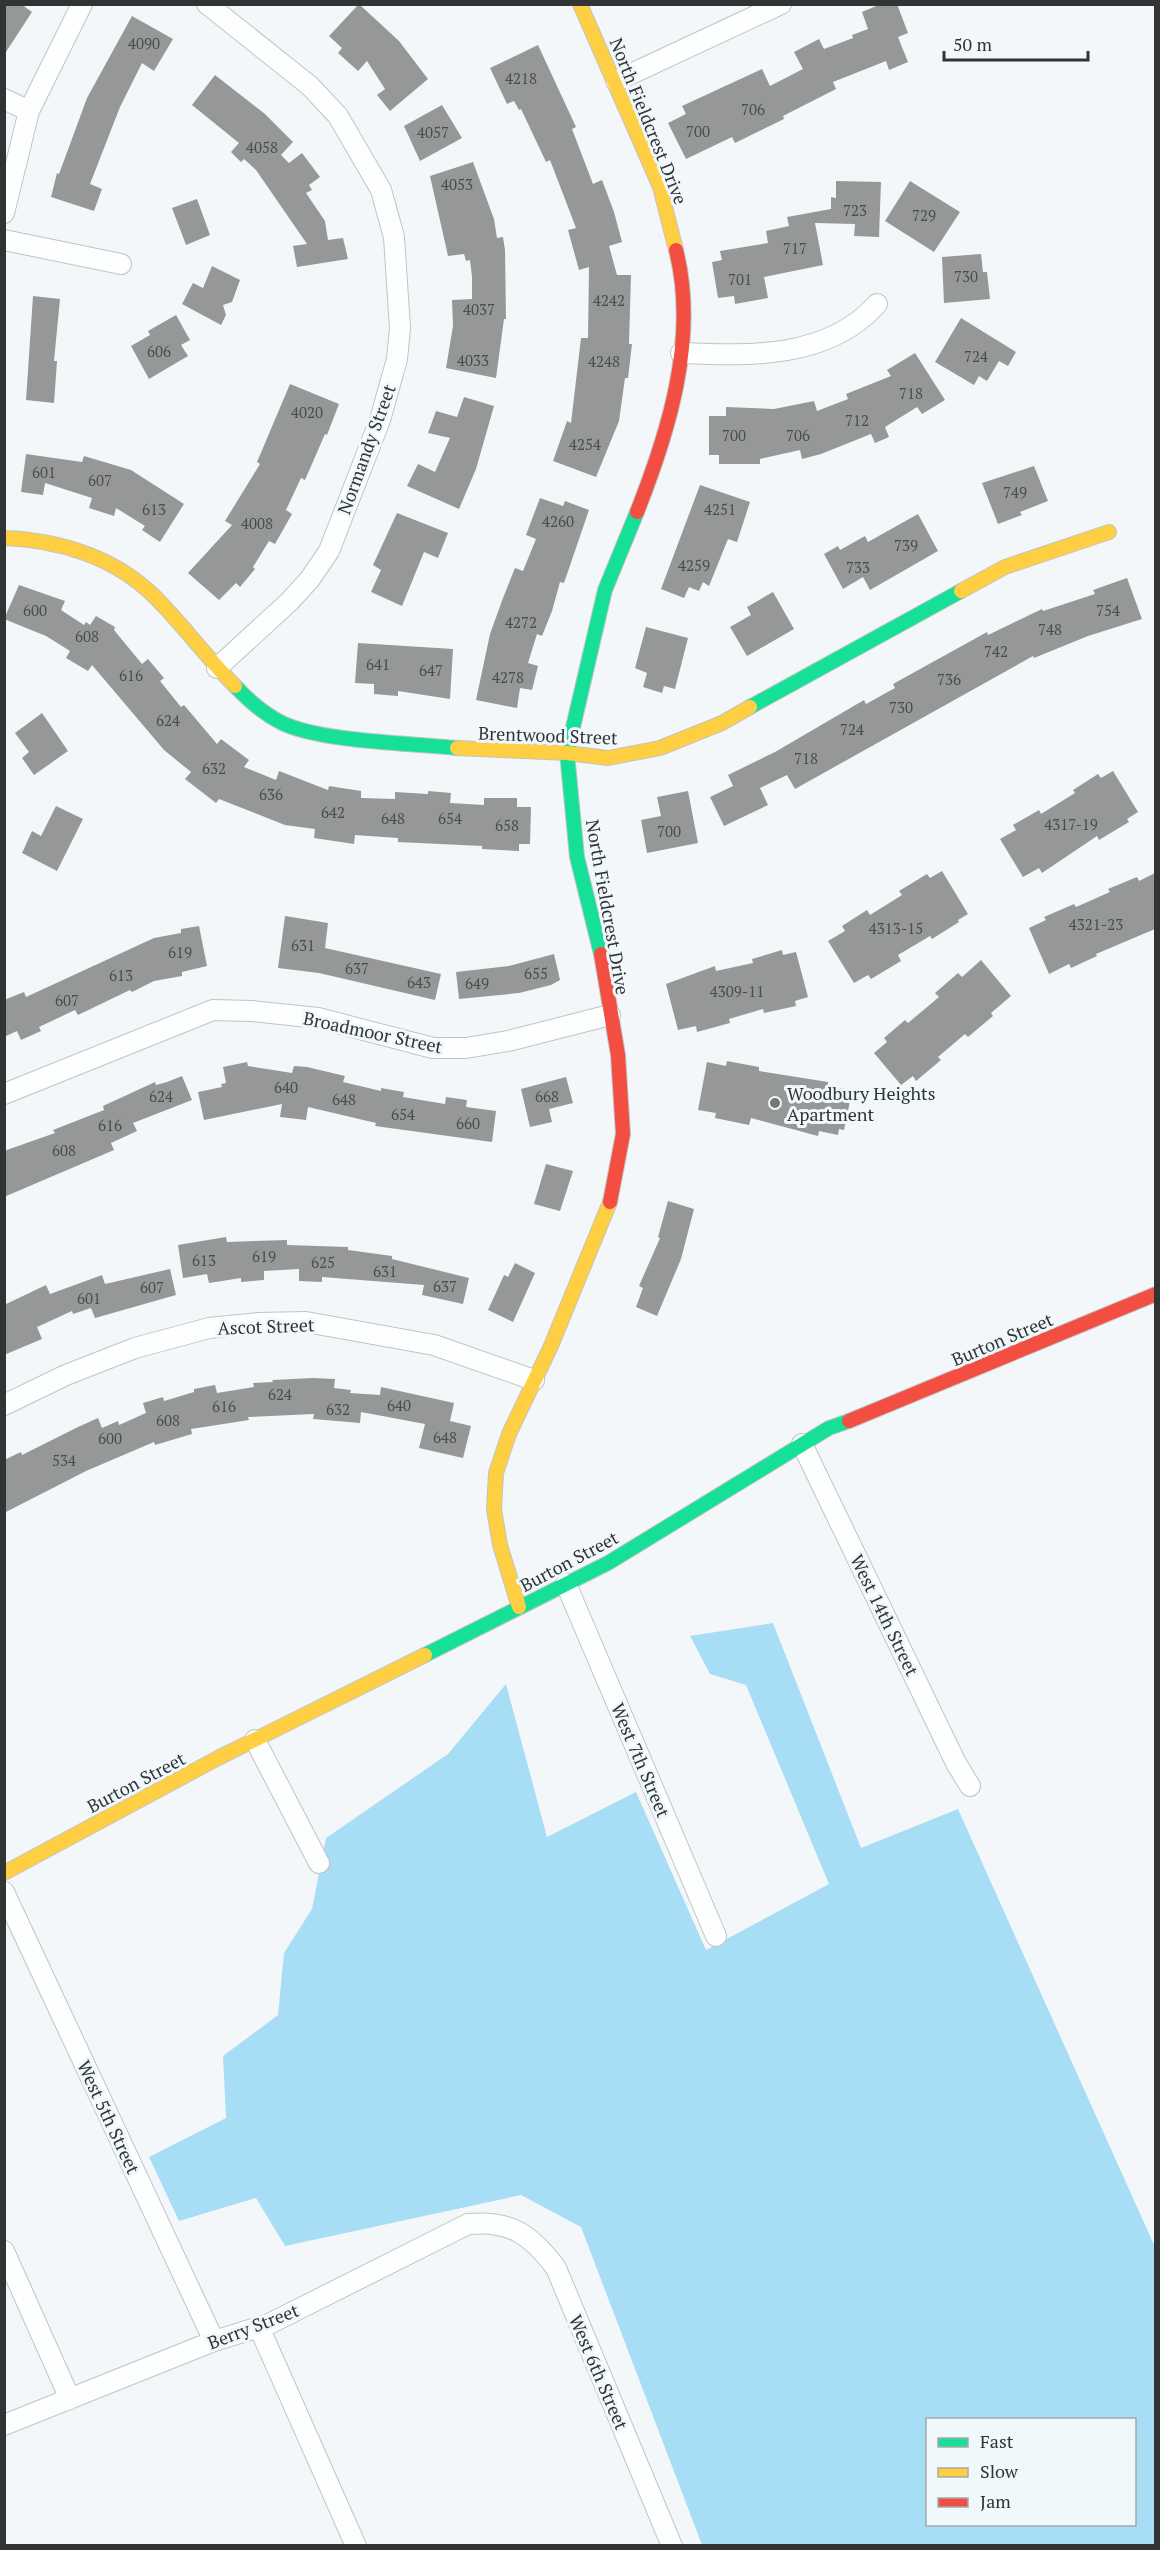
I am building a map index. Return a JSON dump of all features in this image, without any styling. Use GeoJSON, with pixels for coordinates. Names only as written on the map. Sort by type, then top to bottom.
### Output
{"type":"FeatureCollection","features":[{"type":"Feature","properties":{"kind":"street"},"geometry":{"type":"LineString","coordinates":[[4,213],[30,111],[82,4]]}},
{"type":"Feature","properties":{"kind":"street","name":"Normandy Street"},"geometry":{"type":"LineString","coordinates":[[207,4],[310,86],[338,116],[381,190],[394,237],[400,328],[397,359],[380,420],[328,551],[310,579],[289,602],[217,668]]}},
{"type":"Feature","properties":{"kind":"street","name":"North Fieldcrest Drive"},"geometry":{"type":"LineString","coordinates":[[519,1607],[500,1545],[494,1509],[496,1482],[509,1434],[551,1346],[609,1205],[623,1134],[618,1055],[602,960],[577,857],[567,753],[605,590],[658,458],[674,403],[681,353],[682,289],[669,214],[616,81],[580,4]]}},
{"type":"Feature","properties":{"kind":"street"},"geometry":{"type":"LineString","coordinates":[[616,81],[781,4]]}},
{"type":"Feature","properties":{"kind":"street"},"geometry":{"type":"LineString","coordinates":[[4,99],[30,111]]}},
{"type":"Feature","properties":{"kind":"street"},"geometry":{"type":"LineString","coordinates":[[4,240],[121,264]]}},
{"type":"Feature","properties":{"kind":"street"},"geometry":{"type":"LineString","coordinates":[[681,353],[750,355],[810,344],[850,328],[877,304]]}},
{"type":"Feature","properties":{"kind":"street","name":"Brentwood Street"},"geometry":{"type":"LineString","coordinates":[[4,538],[29,539],[77,549],[119,569],[154,596],[217,668],[254,706],[284,724],[333,736],[469,749],[567,753],[608,758],[660,748],[722,723],[1005,567],[1109,532]]}},
{"type":"Feature","properties":{"kind":"street","name":"Broadmoor Street"},"geometry":{"type":"LineString","coordinates":[[4,1094],[213,1010],[252,1011],[318,1018],[433,1048],[466,1048],[508,1041],[610,1015]]}},
{"type":"Feature","properties":{"kind":"street","name":"Burton Street"},"geometry":{"type":"LineString","coordinates":[[4,1873],[255,1740],[609,1563],[828,1428],[909,1398],[1155,1294]]}},
{"type":"Feature","properties":{"kind":"street","name":"Ascot Street"},"geometry":{"type":"LineString","coordinates":[[4,1405],[66,1375],[135,1348],[210,1328],[258,1323],[306,1322],[434,1345],[534,1380]]}},
{"type":"Feature","properties":{"kind":"street","name":"West 14th Street"},"geometry":{"type":"LineString","coordinates":[[802,1444],[956,1764],[970,1786]]}},
{"type":"Feature","properties":{"kind":"street","name":"West 7th Street"},"geometry":{"type":"LineString","coordinates":[[566,1584],[716,1936]]}},
{"type":"Feature","properties":{"kind":"street"},"geometry":{"type":"LineString","coordinates":[[255,1740],[319,1863]]}},
{"type":"Feature","properties":{"kind":"street","name":"West 5th Street"},"geometry":{"type":"LineString","coordinates":[[4,1892],[214,2341]]}},
{"type":"Feature","properties":{"kind":"street","name":"Berry Street"},"geometry":{"type":"LineString","coordinates":[[4,2425],[214,2341],[259,2327],[468,2224],[488,2222],[497,2225]]}},
{"type":"Feature","properties":{"kind":"street","name":"West 6th Street"},"geometry":{"type":"LineString","coordinates":[[497,2225],[523,2232],[539,2245],[556,2268],[672,2546]]}},
{"type":"Feature","properties":{"kind":"street"},"geometry":{"type":"LineString","coordinates":[[4,2251],[70,2398]]}},
{"type":"Feature","properties":{"kind":"street"},"geometry":{"type":"LineString","coordinates":[[259,2327],[356,2546]]}},
{"type":"Feature","properties":{"kind":"shaded area"},"geometry":{"type":"Polygon","coordinates":[[[773,1623],[861,1848],[958,1809],[1155,2247],[1155,2545],[702,2545],[581,2227],[521,2195],[285,2246],[256,2198],[179,2221],[149,2157],[226,2118],[223,2056],[278,2015],[284,1953],[312,1909],[326,1838],[448,1754],[506,1684],[547,1837],[636,1792],[706,1950],[829,1884],[746,1685],[710,1674],[690,1636],[773,1623]]]}},
{"type":"Feature","properties":{"kind":"building"},"geometry":{"type":"Polygon","coordinates":[[[4,4],[21,4],[32,12],[4,55],[4,4]]]}},
{"type":"Feature","properties":{"kind":"building"},"geometry":{"type":"Polygon","coordinates":[[[359,4],[399,41],[428,79],[390,111],[377,95],[385,89],[367,61],[358,71],[338,53],[342,48],[329,36],[359,4]]]}},
{"type":"Feature","properties":{"kind":"building"},"geometry":{"type":"Polygon","coordinates":[[[881,4],[897,4],[908,33],[898,37],[908,62],[889,70],[886,61],[833,82],[836,89],[783,116],[784,119],[735,143],[732,137],[686,159],[668,123],[686,114],[682,106],[762,69],[770,86],[803,69],[794,52],[819,39],[824,49],[853,38],[852,35],[868,29],[862,12],[881,4]]]}},
{"type":"Feature","properties":{"kind":"building"},"geometry":{"type":"Polygon","coordinates":[[[132,16],[173,39],[154,71],[142,63],[120,107],[90,184],[102,189],[94,211],[51,197],[57,173],[59,174],[87,98],[132,16]]]}},
{"type":"Feature","properties":{"kind":"building"},"geometry":{"type":"Polygon","coordinates":[[[538,45],[576,127],[572,129],[593,184],[602,180],[614,212],[622,242],[609,246],[617,275],[631,275],[629,344],[632,344],[628,378],[625,378],[619,421],[596,477],[553,461],[567,421],[571,423],[581,338],[588,338],[589,267],[579,270],[568,230],[576,228],[550,160],[546,162],[521,109],[519,110],[514,101],[507,104],[490,68],[538,45]]]}},
{"type":"Feature","properties":{"kind":"building"},"geometry":{"type":"Polygon","coordinates":[[[215,75],[265,114],[293,142],[281,155],[289,163],[302,153],[320,177],[309,185],[312,190],[306,193],[325,221],[328,240],[343,238],[348,259],[297,267],[293,246],[307,244],[256,170],[244,159],[241,162],[231,152],[239,143],[192,105],[215,75]]]}},
{"type":"Feature","properties":{"kind":"building"},"geometry":{"type":"Polygon","coordinates":[[[442,105],[462,138],[420,161],[404,126],[442,105]]]}},
{"type":"Feature","properties":{"kind":"building"},"geometry":{"type":"Polygon","coordinates":[[[473,162],[494,219],[497,238],[503,237],[505,250],[506,319],[504,319],[496,378],[446,368],[453,326],[452,300],[472,299],[472,277],[470,260],[466,261],[464,254],[448,256],[430,176],[473,162]]]}},
{"type":"Feature","properties":{"kind":"building"},"geometry":{"type":"Polygon","coordinates":[[[836,181],[881,182],[879,237],[854,236],[855,224],[815,223],[823,265],[764,277],[768,298],[735,304],[734,296],[718,298],[712,262],[722,260],[720,251],[768,243],[766,231],[789,226],[787,217],[831,209],[831,197],[836,198],[836,181]]]}},
{"type":"Feature","properties":{"kind":"building"},"geometry":{"type":"Polygon","coordinates":[[[910,181],[960,212],[934,252],[885,221],[910,181]]]}},
{"type":"Feature","properties":{"kind":"building"},"geometry":{"type":"Polygon","coordinates":[[[197,199],[210,235],[186,245],[172,208],[197,199]]]}},
{"type":"Feature","properties":{"kind":"building"},"geometry":{"type":"Polygon","coordinates":[[[981,254],[983,272],[987,272],[990,299],[944,303],[942,257],[981,254]]]}},
{"type":"Feature","properties":{"kind":"building"},"geometry":{"type":"Polygon","coordinates":[[[212,266],[240,280],[232,302],[223,305],[226,315],[221,325],[182,304],[193,283],[203,288],[212,266]]]}},
{"type":"Feature","properties":{"kind":"building"},"geometry":{"type":"Polygon","coordinates":[[[33,296],[60,299],[54,361],[57,361],[54,403],[26,400],[33,296]]]}},
{"type":"Feature","properties":{"kind":"building"},"geometry":{"type":"Polygon","coordinates":[[[176,315],[190,340],[181,345],[188,356],[149,379],[131,346],[150,335],[148,331],[176,315]]]}},
{"type":"Feature","properties":{"kind":"building"},"geometry":{"type":"Polygon","coordinates":[[[961,318],[1016,352],[1008,366],[999,361],[987,381],[979,376],[974,385],[935,362],[961,318]]]}},
{"type":"Feature","properties":{"kind":"building"},"geometry":{"type":"Polygon","coordinates":[[[915,353],[945,400],[922,414],[917,407],[885,427],[889,437],[875,443],[871,434],[821,454],[802,459],[800,450],[760,459],[760,464],[719,464],[719,455],[709,455],[709,416],[726,416],[726,407],[774,409],[814,401],[817,411],[848,399],[846,394],[891,376],[887,370],[915,353]]]}},
{"type":"Feature","properties":{"kind":"building"},"geometry":{"type":"Polygon","coordinates":[[[290,384],[339,404],[305,480],[301,478],[286,510],[292,514],[275,544],[269,541],[253,567],[255,569],[240,587],[236,583],[219,600],[188,573],[232,525],[225,521],[260,464],[257,462],[290,384]]]}},
{"type":"Feature","properties":{"kind":"building"},"geometry":{"type":"Polygon","coordinates":[[[464,397],[494,406],[476,469],[459,509],[407,486],[418,464],[435,472],[450,438],[428,433],[436,411],[457,417],[464,397]]]}},
{"type":"Feature","properties":{"kind":"building"},"geometry":{"type":"Polygon","coordinates":[[[26,454],[82,462],[84,456],[131,470],[184,504],[160,542],[142,530],[145,526],[116,508],[114,516],[89,508],[92,498],[45,483],[43,495],[21,492],[26,454]]]}},
{"type":"Feature","properties":{"kind":"building"},"geometry":{"type":"Polygon","coordinates":[[[1034,466],[1048,501],[1020,512],[1022,515],[998,524],[982,483],[1034,466]]]}},
{"type":"Feature","properties":{"kind":"building"},"geometry":{"type":"Polygon","coordinates":[[[700,485],[750,502],[737,542],[728,539],[709,586],[703,582],[699,591],[689,587],[684,598],[661,589],[700,485]]]}},
{"type":"Feature","properties":{"kind":"building"},"geometry":{"type":"Polygon","coordinates":[[[540,498],[563,506],[565,501],[589,510],[564,583],[560,582],[542,636],[537,634],[528,663],[538,666],[532,690],[520,688],[517,708],[476,700],[490,634],[503,598],[515,568],[523,571],[536,539],[526,535],[540,498]]]}},
{"type":"Feature","properties":{"kind":"building"},"geometry":{"type":"Polygon","coordinates":[[[397,513],[448,533],[438,558],[424,552],[402,606],[371,592],[381,570],[373,565],[397,513]]]}},
{"type":"Feature","properties":{"kind":"building"},"geometry":{"type":"Polygon","coordinates":[[[918,514],[938,551],[870,590],[863,577],[843,589],[824,554],[838,546],[840,550],[865,536],[868,542],[918,514]]]}},
{"type":"Feature","properties":{"kind":"building"},"geometry":{"type":"Polygon","coordinates":[[[1127,578],[1142,619],[1088,636],[1034,658],[1033,656],[795,789],[787,775],[760,788],[768,805],[724,826],[710,797],[733,786],[728,775],[775,752],[864,700],[866,704],[895,688],[893,684],[987,632],[988,635],[1042,609],[1043,611],[1095,594],[1093,590],[1127,578]]]}},
{"type":"Feature","properties":{"kind":"building"},"geometry":{"type":"Polygon","coordinates":[[[19,585],[65,601],[61,610],[84,625],[86,622],[90,625],[96,616],[115,627],[114,630],[142,664],[148,659],[164,678],[160,681],[181,707],[184,705],[217,744],[221,739],[249,760],[244,767],[276,780],[279,771],[328,790],[329,786],[361,791],[361,798],[395,799],[395,792],[428,794],[428,791],[451,793],[450,803],[484,805],[484,798],[517,798],[517,807],[531,807],[530,844],[519,844],[519,851],[482,849],[482,846],[398,842],[398,838],[355,835],[354,844],[314,838],[315,829],[285,825],[219,799],[216,803],[185,779],[191,772],[164,750],[92,665],[88,671],[66,658],[70,651],[46,636],[4,619],[19,585]]]}},
{"type":"Feature","properties":{"kind":"building"},"geometry":{"type":"Polygon","coordinates":[[[773,592],[794,629],[747,656],[730,627],[751,615],[747,607],[773,592]]]}},
{"type":"Feature","properties":{"kind":"building"},"geometry":{"type":"Polygon","coordinates":[[[646,627],[688,638],[675,689],[664,686],[662,693],[643,687],[647,673],[635,668],[646,627]]]}},
{"type":"Feature","properties":{"kind":"building"},"geometry":{"type":"Polygon","coordinates":[[[358,643],[453,649],[450,699],[398,691],[398,696],[374,694],[374,684],[355,683],[358,643]]]}},
{"type":"Feature","properties":{"kind":"building"},"geometry":{"type":"Polygon","coordinates":[[[42,713],[68,751],[34,775],[22,758],[29,752],[15,733],[42,713]]]}},
{"type":"Feature","properties":{"kind":"building"},"geometry":{"type":"Polygon","coordinates":[[[1113,771],[1138,812],[1127,819],[1129,822],[1099,840],[1097,836],[1042,873],[1039,868],[1023,877],[1000,839],[1016,830],[1013,825],[1039,810],[1041,814],[1075,793],[1073,790],[1098,774],[1101,778],[1113,771]]]}},
{"type":"Feature","properties":{"kind":"building"},"geometry":{"type":"Polygon","coordinates":[[[688,791],[698,843],[647,853],[641,820],[661,816],[657,797],[688,791]]]}},
{"type":"Feature","properties":{"kind":"building"},"geometry":{"type":"Polygon","coordinates":[[[56,806],[83,819],[57,871],[22,853],[32,831],[41,836],[56,806]]]}},
{"type":"Feature","properties":{"kind":"building"},"geometry":{"type":"Polygon","coordinates":[[[942,871],[968,914],[932,939],[930,936],[898,955],[901,961],[871,979],[868,975],[854,983],[828,941],[845,931],[842,926],[867,910],[870,915],[902,895],[899,891],[927,874],[930,878],[942,871]]]}},
{"type":"Feature","properties":{"kind":"building"},"geometry":{"type":"Polygon","coordinates":[[[1155,873],[1155,929],[1096,954],[1097,956],[1071,968],[1069,964],[1049,974],[1029,928],[1046,920],[1044,917],[1074,904],[1076,907],[1110,892],[1108,889],[1137,877],[1139,881],[1155,873]]]}},
{"type":"Feature","properties":{"kind":"building"},"geometry":{"type":"Polygon","coordinates":[[[285,916],[328,923],[325,948],[441,974],[435,1000],[319,973],[278,968],[285,916]]]}},
{"type":"Feature","properties":{"kind":"building"},"geometry":{"type":"Polygon","coordinates":[[[199,926],[207,966],[182,972],[182,976],[154,981],[132,992],[130,990],[78,1015],[75,1010],[39,1027],[41,1031],[21,1040],[17,1031],[4,1037],[4,1000],[24,992],[26,997],[154,938],[181,933],[181,929],[199,926]]]}},
{"type":"Feature","properties":{"kind":"building"},"geometry":{"type":"Polygon","coordinates":[[[782,950],[783,955],[796,952],[808,997],[795,1001],[796,1006],[764,1013],[763,1009],[729,1019],[730,1023],[697,1032],[696,1026],[678,1030],[666,984],[715,966],[716,971],[753,963],[752,959],[782,950]]]}},
{"type":"Feature","properties":{"kind":"building"},"geometry":{"type":"Polygon","coordinates":[[[554,954],[560,980],[551,985],[519,993],[459,999],[456,972],[509,966],[554,954]]]}},
{"type":"Feature","properties":{"kind":"building","name":"Woodbury Heights Apartment"},"geometry":{"type":"Polygon","coordinates":[[[981,960],[1011,996],[991,1013],[993,1016],[968,1037],[965,1034],[938,1057],[941,1060],[916,1081],[913,1076],[901,1085],[874,1053],[887,1042],[884,1038],[905,1020],[908,1023],[939,997],[935,993],[958,973],[962,977],[981,960]]]}},
{"type":"Feature","properties":{"kind":"building","name":"Woodbury Heights Apartment"},"geometry":{"type":"Polygon","coordinates":[[[727,1061],[759,1067],[759,1071],[828,1082],[828,1086],[844,1089],[843,1094],[851,1096],[844,1130],[839,1129],[838,1135],[819,1131],[818,1136],[751,1118],[749,1125],[715,1118],[716,1113],[698,1110],[707,1062],[726,1066],[727,1061]]]}},
{"type":"Feature","properties":{"kind":"building"},"geometry":{"type":"Polygon","coordinates":[[[247,1062],[248,1066],[292,1073],[294,1066],[307,1067],[345,1076],[343,1082],[381,1091],[381,1088],[404,1092],[403,1097],[445,1104],[446,1097],[467,1100],[466,1107],[496,1111],[492,1142],[375,1126],[376,1123],[308,1107],[306,1120],[280,1117],[282,1104],[204,1120],[198,1092],[222,1087],[221,1084],[226,1083],[223,1067],[247,1062]]]}},
{"type":"Feature","properties":{"kind":"building"},"geometry":{"type":"Polygon","coordinates":[[[182,1076],[192,1100],[133,1123],[137,1131],[111,1143],[114,1150],[4,1197],[4,1151],[55,1133],[53,1130],[104,1110],[103,1106],[155,1082],[156,1085],[182,1076]]]}},
{"type":"Feature","properties":{"kind":"building"},"geometry":{"type":"Polygon","coordinates":[[[566,1077],[573,1103],[549,1109],[552,1122],[530,1127],[521,1089],[566,1077]]]}},
{"type":"Feature","properties":{"kind":"building"},"geometry":{"type":"Polygon","coordinates":[[[546,1164],[573,1171],[560,1211],[534,1204],[546,1164]]]}},
{"type":"Feature","properties":{"kind":"building"},"geometry":{"type":"Polygon","coordinates":[[[668,1201],[694,1209],[681,1259],[657,1316],[636,1307],[643,1288],[639,1286],[660,1238],[658,1237],[668,1201]]]}},
{"type":"Feature","properties":{"kind":"building"},"geometry":{"type":"Polygon","coordinates":[[[226,1237],[227,1242],[287,1240],[287,1245],[348,1247],[348,1250],[392,1256],[392,1259],[469,1278],[463,1304],[422,1295],[424,1285],[322,1277],[322,1282],[299,1281],[299,1269],[264,1271],[264,1280],[241,1282],[241,1278],[209,1283],[207,1274],[183,1278],[178,1245],[226,1237]]]}},
{"type":"Feature","properties":{"kind":"building"},"geometry":{"type":"Polygon","coordinates":[[[515,1263],[535,1273],[513,1322],[488,1310],[504,1275],[508,1277],[515,1263]]]}},
{"type":"Feature","properties":{"kind":"building"},"geometry":{"type":"Polygon","coordinates":[[[170,1269],[176,1295],[95,1318],[91,1308],[73,1314],[72,1311],[37,1327],[42,1339],[4,1355],[4,1305],[46,1285],[50,1294],[102,1275],[105,1284],[170,1269]]]}},
{"type":"Feature","properties":{"kind":"building"},"geometry":{"type":"Polygon","coordinates":[[[335,1379],[334,1388],[351,1390],[350,1393],[380,1395],[381,1387],[454,1403],[450,1421],[471,1426],[463,1458],[419,1448],[425,1424],[361,1412],[360,1423],[313,1419],[314,1414],[248,1417],[249,1420],[191,1429],[192,1434],[155,1445],[154,1442],[86,1471],[4,1513],[4,1460],[21,1452],[22,1455],[98,1418],[102,1428],[118,1421],[119,1425],[146,1413],[143,1403],[163,1397],[164,1401],[194,1392],[194,1389],[215,1385],[217,1393],[254,1387],[253,1383],[273,1382],[272,1380],[335,1379]]]}},
{"type":"Feature","properties":{"kind":"traffic: fast"},"geometry":{"type":"LineString","coordinates":[[601,954],[577,857],[567,753],[605,590],[637,512]]}},
{"type":"Feature","properties":{"kind":"traffic: fast"},"geometry":{"type":"LineString","coordinates":[[750,707],[961,591]]}},
{"type":"Feature","properties":{"kind":"traffic: fast"},"geometry":{"type":"LineString","coordinates":[[235,686],[269,716],[299,729],[367,741],[457,748]]}},
{"type":"Feature","properties":{"kind":"traffic: fast"},"geometry":{"type":"LineString","coordinates":[[425,1655],[608,1563],[829,1428],[849,1421]]}},
{"type":"Feature","properties":{"kind":"traffic: slow"},"geometry":{"type":"LineString","coordinates":[[580,4],[660,187],[676,250]]}},
{"type":"Feature","properties":{"kind":"traffic: slow"},"geometry":{"type":"LineString","coordinates":[[961,591],[1005,567],[1109,532]]}},
{"type":"Feature","properties":{"kind":"traffic: slow"},"geometry":{"type":"LineString","coordinates":[[4,538],[25,539],[65,547],[85,553],[122,571],[155,597],[235,686]]}},
{"type":"Feature","properties":{"kind":"traffic: slow"},"geometry":{"type":"LineString","coordinates":[[457,748],[567,753],[608,758],[660,748],[722,723],[750,707]]}},
{"type":"Feature","properties":{"kind":"traffic: slow"},"geometry":{"type":"LineString","coordinates":[[519,1607],[500,1545],[494,1509],[496,1473],[509,1434],[551,1346],[610,1202]]}},
{"type":"Feature","properties":{"kind":"traffic: slow"},"geometry":{"type":"LineString","coordinates":[[4,1873],[218,1758],[425,1655]]}},
{"type":"Feature","properties":{"kind":"traffic: jam"},"geometry":{"type":"LineString","coordinates":[[637,512],[660,449],[677,384],[684,317],[682,283],[676,250]]}},
{"type":"Feature","properties":{"kind":"traffic: jam"},"geometry":{"type":"LineString","coordinates":[[601,954],[618,1055],[623,1134],[610,1202]]}},
{"type":"Feature","properties":{"kind":"traffic: jam"},"geometry":{"type":"LineString","coordinates":[[849,1421],[1156,1294]]}},
{"type":"Feature","properties":{"kind":"place","name":"Woodbury Heights Apartment"},"geometry":{"type":"Point","coordinates":[775,1103]}}]}
